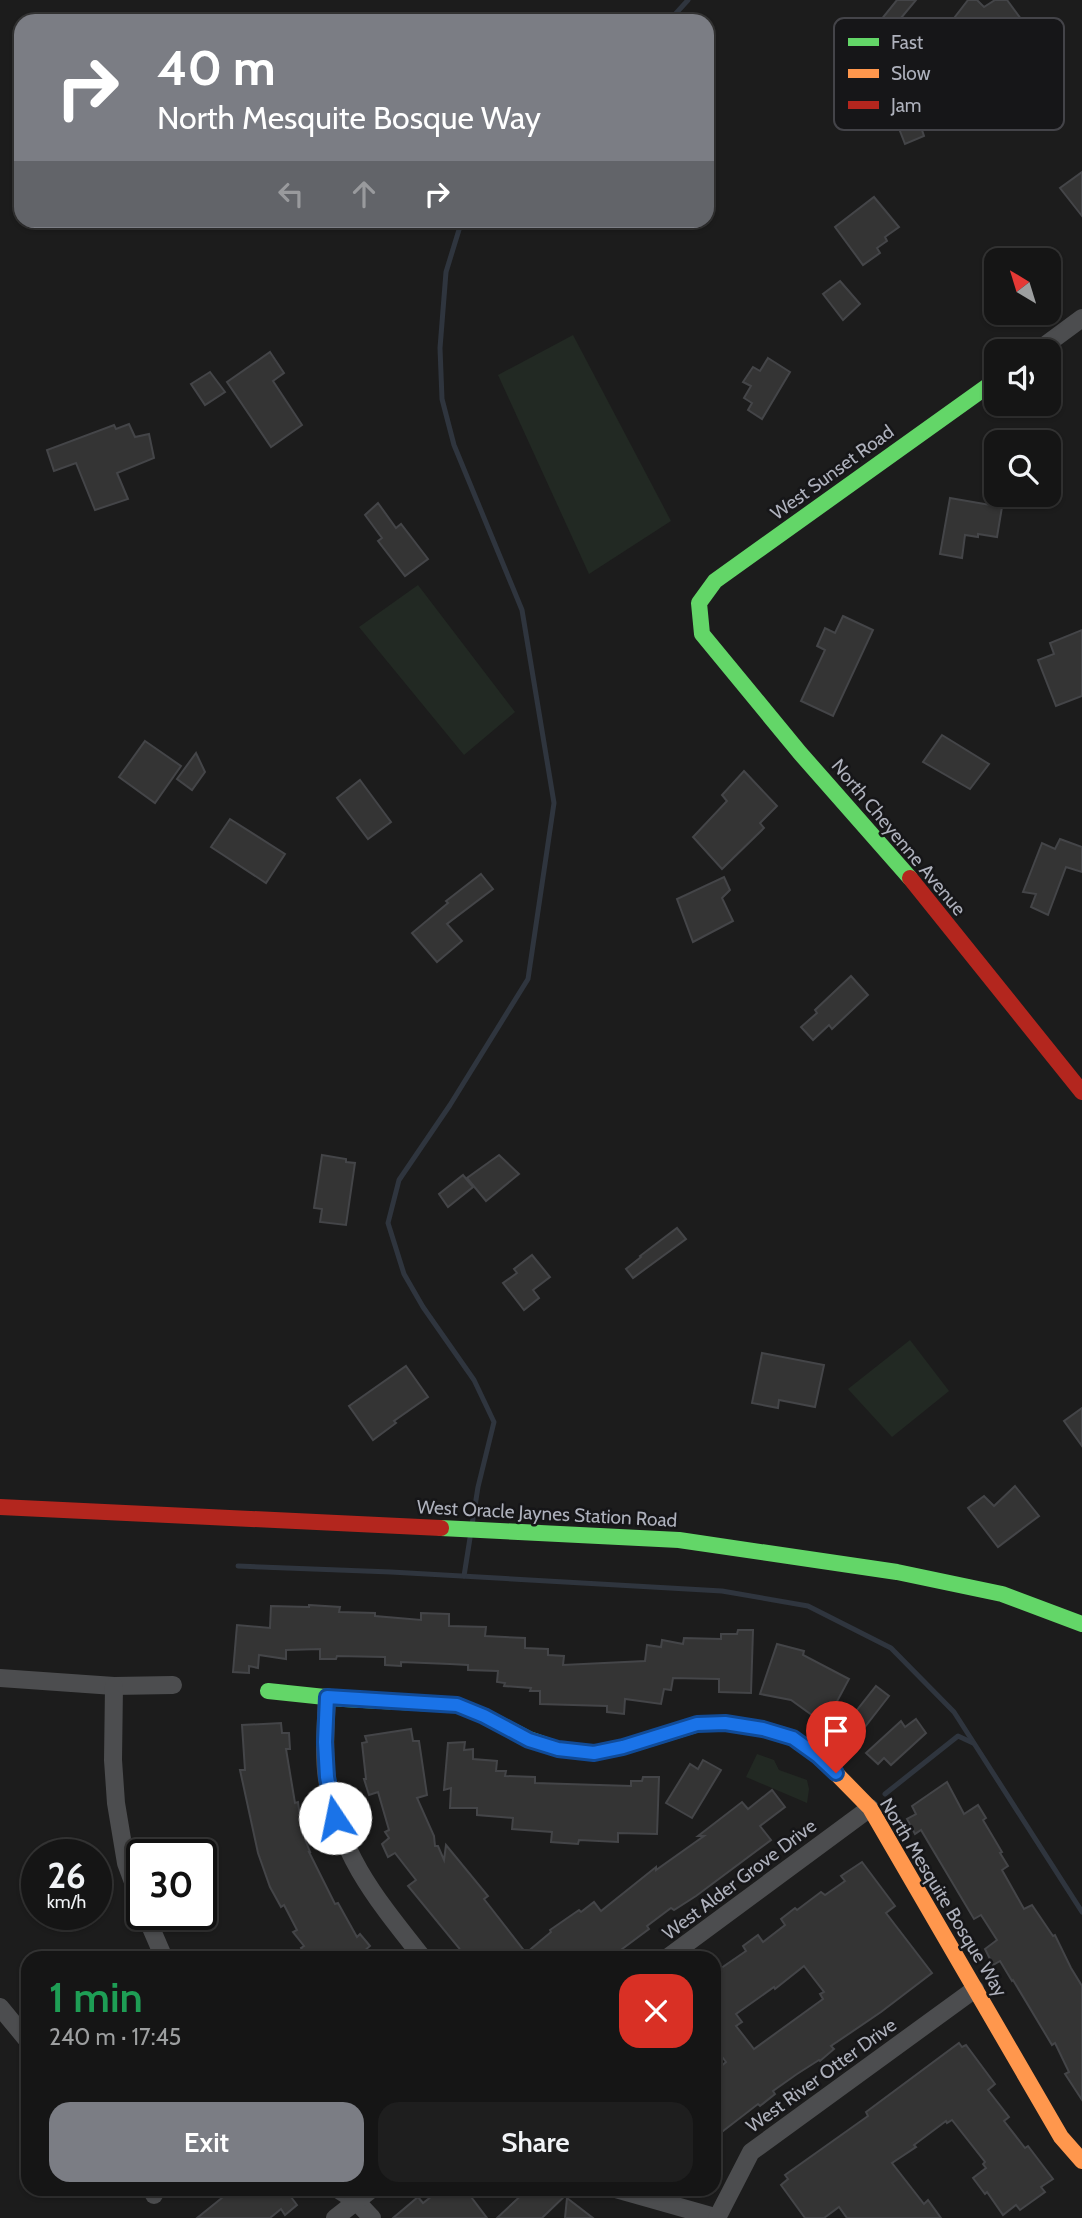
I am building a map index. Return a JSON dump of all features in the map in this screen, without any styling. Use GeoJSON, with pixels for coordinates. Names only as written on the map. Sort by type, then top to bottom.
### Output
{"type":"FeatureCollection","features":[{"type":"Feature","properties":{"kind":"street"},"geometry":{"type":"LineString","coordinates":[[1054,339],[1082,318]]}},
{"type":"Feature","properties":{"kind":"street","name":"West Sunset Road"},"geometry":{"type":"LineString","coordinates":[[699,603],[715,580],[984,389]]}},
{"type":"Feature","properties":{"kind":"street","name":"North Cheyenne Avenue"},"geometry":{"type":"LineString","coordinates":[[699,603],[702,634],[800,753],[889,853],[1082,1092]]}},
{"type":"Feature","properties":{"kind":"street","name":"West Oracle Jaynes Station Road"},"geometry":{"type":"LineString","coordinates":[[0,1507],[679,1540],[897,1572],[1002,1594],[1082,1624]]}},
{"type":"Feature","properties":{"kind":"street"},"geometry":{"type":"LineString","coordinates":[[0,1678],[114,1686],[173,1685]]}},
{"type":"Feature","properties":{"kind":"street"},"geometry":{"type":"LineString","coordinates":[[114,1686],[113,1760],[116,1803],[126,1863]]}},
{"type":"Feature","properties":{"kind":"street","name":"North Mesquite Bosque Way"},"geometry":{"type":"LineString","coordinates":[[268,1691],[457,1705],[529,1740],[558,1749],[594,1753],[697,1724],[725,1723],[763,1729],[793,1738],[818,1756],[870,1808],[1060,2137],[1082,2161]]}},
{"type":"Feature","properties":{"kind":"street"},"geometry":{"type":"LineString","coordinates":[[327,1697],[327,1777],[335,1818],[371,1892],[417,1951]]}},
{"type":"Feature","properties":{"kind":"street","name":"West Alder Grove Drive"},"geometry":{"type":"LineString","coordinates":[[676,1951],[870,1808]]}},
{"type":"Feature","properties":{"kind":"street"},"geometry":{"type":"LineString","coordinates":[[152,1930],[161,1951]]}},
{"type":"Feature","properties":{"kind":"street","name":"West River Otter Drive"},"geometry":{"type":"LineString","coordinates":[[718,2218],[751,2152],[975,1989]]}},
{"type":"Feature","properties":{"kind":"street"},"geometry":{"type":"LineString","coordinates":[[0,2007],[21,2032]]}},
{"type":"Feature","properties":{"kind":"street"},"geometry":{"type":"LineString","coordinates":[[347,2196],[372,2218]]}},
{"type":"Feature","properties":{"kind":"street"},"geometry":{"type":"LineString","coordinates":[[335,2218],[363,2196]]}},
{"type":"Feature","properties":{"kind":"street"},"geometry":{"type":"LineString","coordinates":[[641,2196],[718,2218]]}},
{"type":"Feature","properties":{"kind":"shaded area"},"geometry":{"type":"Polygon","coordinates":[[[573,335],[671,521],[589,574],[498,375],[573,335]]]}},
{"type":"Feature","properties":{"kind":"shaded area"},"geometry":{"type":"Polygon","coordinates":[[[418,585],[515,712],[464,755],[359,627],[418,585]]]}},
{"type":"Feature","properties":{"kind":"shaded area"},"geometry":{"type":"Polygon","coordinates":[[[910,1340],[949,1391],[892,1437],[848,1389],[910,1340]]]}},
{"type":"Feature","properties":{"kind":"shaded area"},"geometry":{"type":"Polygon","coordinates":[[[757,1754],[774,1760],[779,1770],[807,1780],[807,1803],[746,1777],[757,1754]]]}},
{"type":"Feature","properties":{"kind":"building"},"geometry":{"type":"Polygon","coordinates":[[[897,0],[916,0],[901,18],[882,18],[897,0]]]}},
{"type":"Feature","properties":{"kind":"building"},"geometry":{"type":"Polygon","coordinates":[[[968,0],[977,0],[984,7],[995,0],[1007,0],[1020,18],[954,18],[968,0]]]}},
{"type":"Feature","properties":{"kind":"building"},"geometry":{"type":"Polygon","coordinates":[[[900,130],[922,130],[924,136],[905,144],[900,130]]]}},
{"type":"Feature","properties":{"kind":"building"},"geometry":{"type":"Polygon","coordinates":[[[1082,172],[1082,216],[1060,188],[1082,172]]]}},
{"type":"Feature","properties":{"kind":"building"},"geometry":{"type":"Polygon","coordinates":[[[874,197],[899,227],[885,237],[887,241],[877,248],[880,253],[863,265],[835,227],[874,197]]]}},
{"type":"Feature","properties":{"kind":"building"},"geometry":{"type":"Polygon","coordinates":[[[840,281],[860,304],[843,320],[823,294],[840,281]]]}},
{"type":"Feature","properties":{"kind":"building"},"geometry":{"type":"Polygon","coordinates":[[[270,352],[284,373],[273,381],[302,425],[271,447],[227,382],[270,352]]]}},
{"type":"Feature","properties":{"kind":"building"},"geometry":{"type":"Polygon","coordinates":[[[768,358],[790,372],[762,419],[748,410],[752,403],[744,398],[751,386],[743,382],[753,367],[760,371],[768,358]]]}},
{"type":"Feature","properties":{"kind":"building"},"geometry":{"type":"Polygon","coordinates":[[[210,372],[225,392],[205,405],[191,384],[210,372]]]}},
{"type":"Feature","properties":{"kind":"building"},"geometry":{"type":"Polygon","coordinates":[[[129,424],[135,437],[149,434],[154,458],[117,473],[128,499],[95,510],[76,463],[54,471],[47,450],[114,425],[116,429],[129,424]]]}},
{"type":"Feature","properties":{"kind":"building"},"geometry":{"type":"Polygon","coordinates":[[[950,498],[984,504],[984,507],[1002,507],[997,537],[965,535],[962,558],[940,554],[950,498]]]}},
{"type":"Feature","properties":{"kind":"building"},"geometry":{"type":"Polygon","coordinates":[[[378,503],[396,528],[401,524],[428,559],[405,576],[378,541],[382,538],[365,515],[378,503]]]}},
{"type":"Feature","properties":{"kind":"building"},"geometry":{"type":"Polygon","coordinates":[[[843,616],[873,630],[833,716],[801,701],[825,650],[817,646],[825,628],[835,633],[843,616]]]}},
{"type":"Feature","properties":{"kind":"building"},"geometry":{"type":"Polygon","coordinates":[[[1082,630],[1082,696],[1056,706],[1038,660],[1054,654],[1050,643],[1082,630]]]}},
{"type":"Feature","properties":{"kind":"building"},"geometry":{"type":"Polygon","coordinates":[[[942,735],[989,764],[970,789],[923,762],[942,735]]]}},
{"type":"Feature","properties":{"kind":"building"},"geometry":{"type":"Polygon","coordinates":[[[145,741],[181,766],[155,803],[119,777],[145,741]]]}},
{"type":"Feature","properties":{"kind":"building"},"geometry":{"type":"Polygon","coordinates":[[[196,753],[205,772],[192,790],[177,779],[196,753]]]}},
{"type":"Feature","properties":{"kind":"building"},"geometry":{"type":"Polygon","coordinates":[[[744,771],[777,806],[760,823],[764,828],[722,869],[693,837],[727,801],[722,795],[744,771]]]}},
{"type":"Feature","properties":{"kind":"building"},"geometry":{"type":"Polygon","coordinates":[[[360,780],[391,822],[368,839],[337,798],[360,780]]]}},
{"type":"Feature","properties":{"kind":"building"},"geometry":{"type":"Polygon","coordinates":[[[230,819],[285,854],[266,883],[211,847],[230,819]]]}},
{"type":"Feature","properties":{"kind":"building"},"geometry":{"type":"Polygon","coordinates":[[[1060,839],[1082,847],[1082,872],[1066,867],[1048,915],[1031,907],[1036,894],[1023,892],[1042,843],[1055,849],[1060,839]]]}},
{"type":"Feature","properties":{"kind":"building"},"geometry":{"type":"Polygon","coordinates":[[[481,874],[493,889],[447,924],[462,941],[437,962],[412,933],[448,903],[446,901],[481,874]]]}},
{"type":"Feature","properties":{"kind":"building"},"geometry":{"type":"Polygon","coordinates":[[[724,877],[730,890],[722,898],[733,921],[693,942],[677,899],[724,877]]]}},
{"type":"Feature","properties":{"kind":"building"},"geometry":{"type":"Polygon","coordinates":[[[851,976],[868,995],[832,1029],[829,1025],[813,1040],[801,1027],[851,976]]]}},
{"type":"Feature","properties":{"kind":"building"},"geometry":{"type":"Polygon","coordinates":[[[322,1155],[355,1163],[346,1225],[320,1222],[322,1209],[314,1208],[322,1155]]]}},
{"type":"Feature","properties":{"kind":"building"},"geometry":{"type":"Polygon","coordinates":[[[499,1155],[519,1174],[486,1201],[467,1178],[499,1155]]]}},
{"type":"Feature","properties":{"kind":"building"},"geometry":{"type":"Polygon","coordinates":[[[463,1175],[473,1187],[448,1207],[439,1194],[463,1175]]]}},
{"type":"Feature","properties":{"kind":"building"},"geometry":{"type":"Polygon","coordinates":[[[677,1228],[686,1239],[633,1278],[626,1269],[677,1228]]]}},
{"type":"Feature","properties":{"kind":"building"},"geometry":{"type":"Polygon","coordinates":[[[532,1255],[550,1277],[533,1290],[539,1298],[524,1310],[503,1283],[517,1273],[514,1269],[532,1255]]]}},
{"type":"Feature","properties":{"kind":"building"},"geometry":{"type":"Polygon","coordinates":[[[762,1353],[824,1365],[815,1407],[779,1400],[778,1408],[752,1403],[762,1353]]]}},
{"type":"Feature","properties":{"kind":"building"},"geometry":{"type":"Polygon","coordinates":[[[406,1366],[428,1397],[373,1440],[349,1406],[406,1366]]]}},
{"type":"Feature","properties":{"kind":"building"},"geometry":{"type":"Polygon","coordinates":[[[1082,1408],[1082,1446],[1064,1421],[1082,1408]]]}},
{"type":"Feature","properties":{"kind":"building"},"geometry":{"type":"Polygon","coordinates":[[[1015,1486],[1039,1516],[998,1547],[968,1508],[984,1496],[994,1506],[1015,1486]]]}},
{"type":"Feature","properties":{"kind":"building"},"geometry":{"type":"Polygon","coordinates":[[[271,1606],[340,1607],[339,1612],[375,1613],[375,1616],[421,1620],[421,1613],[449,1614],[449,1626],[486,1627],[485,1636],[525,1638],[525,1648],[548,1649],[548,1655],[564,1656],[563,1665],[645,1661],[647,1645],[661,1647],[662,1640],[683,1644],[684,1638],[721,1639],[721,1634],[753,1630],[751,1693],[719,1692],[719,1679],[673,1678],[671,1690],[664,1689],[661,1704],[625,1699],[624,1714],[607,1712],[607,1706],[540,1704],[540,1691],[504,1686],[505,1683],[497,1682],[498,1671],[468,1670],[468,1665],[450,1664],[401,1662],[401,1666],[385,1665],[385,1657],[337,1656],[336,1659],[320,1659],[320,1649],[286,1650],[286,1659],[259,1655],[258,1668],[249,1666],[249,1673],[233,1672],[237,1625],[270,1628],[271,1606]]]}},
{"type":"Feature","properties":{"kind":"building"},"geometry":{"type":"Polygon","coordinates":[[[777,1644],[804,1651],[803,1655],[849,1679],[826,1722],[791,1700],[760,1694],[777,1644]]]}},
{"type":"Feature","properties":{"kind":"building"},"geometry":{"type":"Polygon","coordinates":[[[876,1686],[889,1696],[854,1741],[842,1729],[876,1686]]]}},
{"type":"Feature","properties":{"kind":"building"},"geometry":{"type":"Polygon","coordinates":[[[916,1719],[926,1733],[891,1765],[884,1758],[878,1764],[866,1753],[901,1721],[905,1727],[916,1719]]]}},
{"type":"Feature","properties":{"kind":"building"},"geometry":{"type":"Polygon","coordinates":[[[281,1723],[282,1733],[289,1733],[290,1749],[286,1749],[295,1803],[298,1802],[302,1831],[309,1852],[335,1904],[338,1903],[357,1937],[360,1934],[370,1946],[364,1951],[303,1951],[301,1948],[304,1946],[293,1932],[297,1930],[284,1905],[281,1907],[270,1887],[258,1853],[240,1770],[245,1770],[242,1725],[281,1723]]]}},
{"type":"Feature","properties":{"kind":"building"},"geometry":{"type":"Polygon","coordinates":[[[411,1729],[413,1741],[419,1741],[427,1795],[417,1798],[434,1836],[435,1846],[438,1846],[444,1860],[446,1845],[488,1896],[484,1899],[524,1951],[461,1951],[408,1886],[416,1880],[395,1853],[388,1857],[382,1844],[389,1838],[385,1832],[389,1830],[378,1792],[369,1795],[364,1779],[362,1743],[367,1742],[365,1736],[411,1729]]]}},
{"type":"Feature","properties":{"kind":"building"},"geometry":{"type":"Polygon","coordinates":[[[465,1742],[464,1750],[473,1749],[473,1759],[497,1761],[496,1771],[506,1771],[505,1776],[535,1777],[535,1783],[631,1786],[631,1781],[642,1781],[643,1777],[659,1777],[657,1834],[618,1833],[618,1842],[551,1842],[552,1832],[512,1829],[513,1818],[477,1815],[477,1808],[450,1808],[451,1788],[444,1790],[448,1743],[465,1742]]]}},
{"type":"Feature","properties":{"kind":"building"},"geometry":{"type":"Polygon","coordinates":[[[703,1760],[721,1770],[692,1818],[666,1803],[690,1764],[698,1769],[703,1760]]]}},
{"type":"Feature","properties":{"kind":"building"},"geometry":{"type":"Polygon","coordinates":[[[947,1782],[964,1814],[978,1805],[986,1818],[983,1820],[1008,1866],[1002,1870],[1024,1909],[1032,1905],[1053,1936],[1055,1935],[1082,1986],[1082,2100],[1065,2074],[1069,2072],[1055,2043],[1052,2045],[1000,1961],[993,1965],[985,1949],[997,1940],[981,1915],[974,1919],[921,1830],[915,1834],[907,1819],[916,1814],[912,1806],[947,1782]]]}},
{"type":"Feature","properties":{"kind":"building"},"geometry":{"type":"Polygon","coordinates":[[[772,1790],[785,1807],[760,1826],[771,1840],[696,1896],[674,1910],[671,1908],[647,1926],[649,1929],[619,1951],[528,1951],[551,1932],[550,1930],[579,1910],[581,1912],[594,1902],[601,1911],[656,1867],[656,1870],[704,1836],[698,1836],[742,1802],[748,1809],[772,1790]]]}},
{"type":"Feature","properties":{"kind":"building"},"geometry":{"type":"Polygon","coordinates":[[[862,1862],[895,1906],[886,1913],[932,1973],[831,2046],[834,2049],[820,2061],[773,2091],[775,2094],[760,2106],[758,2104],[721,2133],[721,2066],[726,2062],[721,2055],[721,1968],[746,1951],[743,1946],[758,1935],[763,1942],[785,1925],[781,1919],[795,1908],[797,1910],[821,1892],[825,1895],[845,1881],[841,1876],[862,1862]],[[804,1966],[736,2014],[742,2022],[736,2026],[754,2049],[823,1999],[820,1994],[824,1992],[804,1966]]]}},
{"type":"Feature","properties":{"kind":"building"},"geometry":{"type":"Polygon","coordinates":[[[959,2043],[962,2047],[966,2045],[995,2084],[988,2090],[1009,2117],[1004,2121],[1025,2148],[1028,2146],[1053,2179],[1041,2187],[1045,2192],[1020,2210],[1016,2205],[1003,2215],[973,2178],[986,2168],[983,2164],[985,2162],[952,2120],[947,2123],[946,2121],[914,2145],[916,2147],[892,2163],[924,2204],[928,2200],[941,2218],[847,2218],[839,2207],[824,2218],[805,2218],[781,2185],[788,2179],[785,2175],[868,2116],[866,2112],[959,2043]]]}},
{"type":"Feature","properties":{"kind":"building"},"geometry":{"type":"Polygon","coordinates":[[[224,2196],[292,2196],[297,2205],[285,2215],[281,2209],[270,2218],[197,2218],[224,2196]]]}},
{"type":"Feature","properties":{"kind":"building"},"geometry":{"type":"Polygon","coordinates":[[[432,2196],[470,2196],[487,2218],[393,2218],[418,2197],[423,2203],[432,2196]]]}},
{"type":"Feature","properties":{"kind":"building"},"geometry":{"type":"Polygon","coordinates":[[[521,2196],[565,2196],[542,2218],[497,2218],[521,2196]]]}},
{"type":"Feature","properties":{"kind":"building"},"geometry":{"type":"Polygon","coordinates":[[[567,2198],[593,2218],[565,2218],[567,2198]]]}},
{"type":"Feature","properties":{"kind":"waterway"},"geometry":{"type":"LineString","coordinates":[[675,14],[688,0]]}},
{"type":"Feature","properties":{"kind":"waterway"},"geometry":{"type":"LineString","coordinates":[[460,228],[446,272],[440,348],[442,399],[454,445],[522,610],[554,803],[528,979],[450,1105],[399,1180],[388,1223],[404,1274],[423,1307],[474,1380],[494,1422],[472,1525]]}},
{"type":"Feature","properties":{"kind":"waterway"},"geometry":{"type":"LineString","coordinates":[[464,1576],[470,1538]]}},
{"type":"Feature","properties":{"kind":"waterway"},"geometry":{"type":"LineString","coordinates":[[238,1566],[722,1591],[808,1606],[891,1648],[954,1712],[1082,1912]]}},
{"type":"Feature","properties":{"kind":"waterway"},"geometry":{"type":"LineString","coordinates":[[885,1794],[958,1736],[973,1743]]}},
{"type":"Feature","properties":{"kind":"traffic: fast"},"geometry":{"type":"LineString","coordinates":[[910,878],[800,753],[702,634],[699,603],[715,581],[984,389]]}},
{"type":"Feature","properties":{"kind":"traffic: fast"},"geometry":{"type":"LineString","coordinates":[[441,1528],[679,1540],[897,1572],[1002,1594],[1082,1624]]}},
{"type":"Feature","properties":{"kind":"traffic: fast"},"geometry":{"type":"LineString","coordinates":[[268,1691],[344,1699],[457,1705],[529,1739],[558,1749],[594,1753],[698,1724]]}},
{"type":"Feature","properties":{"kind":"traffic: slow"},"geometry":{"type":"LineString","coordinates":[[698,1724],[725,1723],[763,1729],[793,1738],[819,1756],[870,1808],[1061,2137],[1082,2161]]}},
{"type":"Feature","properties":{"kind":"traffic: jam"},"geometry":{"type":"LineString","coordinates":[[910,878],[1082,1092]]}},
{"type":"Feature","properties":{"kind":"traffic: jam"},"geometry":{"type":"LineString","coordinates":[[0,1507],[441,1528]]}},
{"type":"Feature","properties":{"kind":"route"},"geometry":{"type":"LineString","coordinates":[[335,1818],[327,1777],[327,1697],[457,1705],[529,1740],[558,1749],[594,1753],[697,1724],[725,1723],[763,1729],[793,1738],[836,1773]]}}]}
